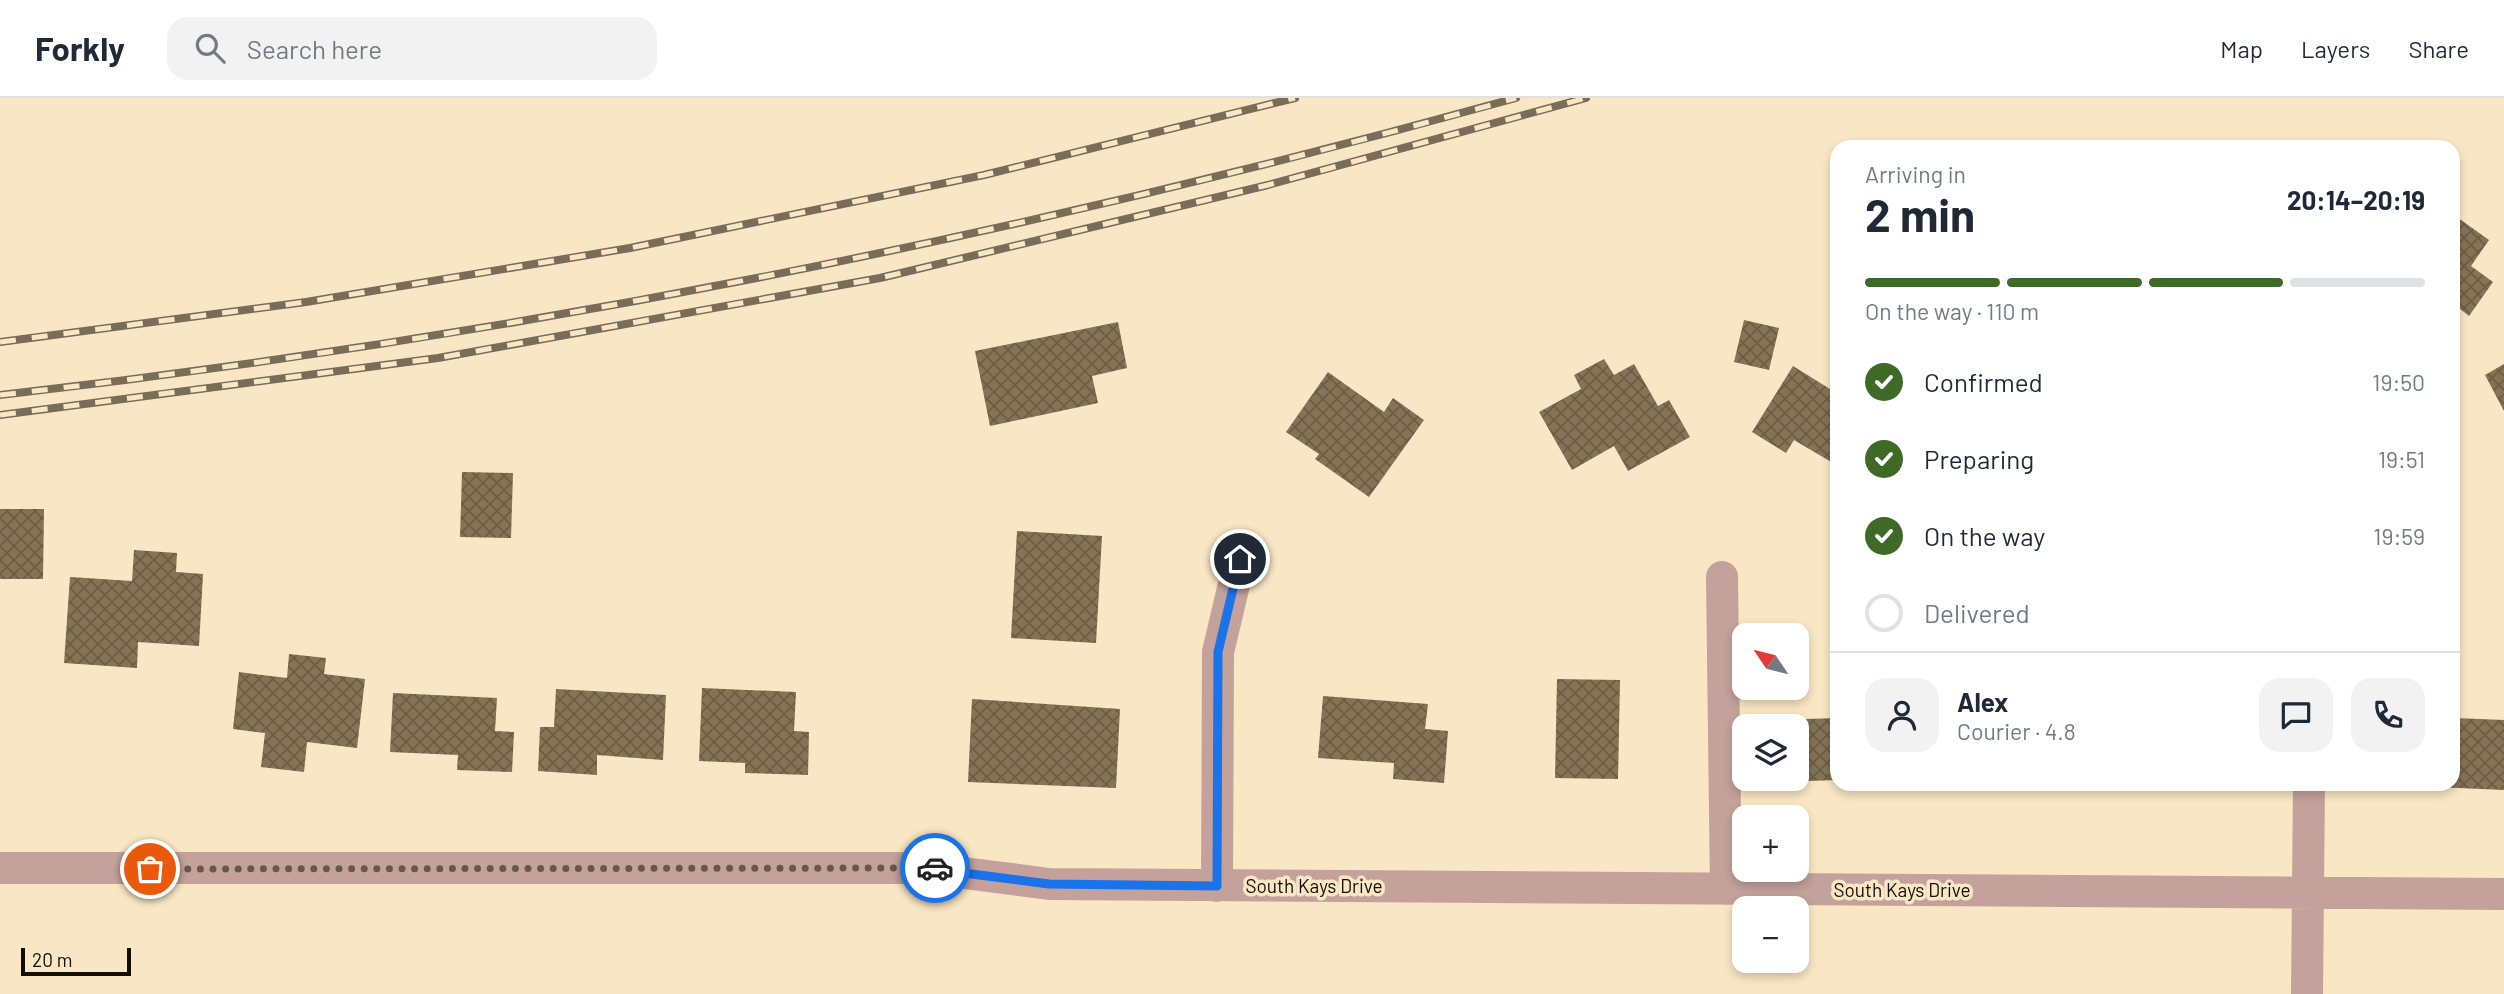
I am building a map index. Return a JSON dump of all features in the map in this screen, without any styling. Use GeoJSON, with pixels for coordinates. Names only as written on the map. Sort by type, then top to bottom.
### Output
{"type":"FeatureCollection","features":[{"type":"Feature","properties":{"kind":"street"},"geometry":{"type":"LineString","coordinates":[[1217,886],[1218,652],[1240,559]]}},
{"type":"Feature","properties":{"kind":"street"},"geometry":{"type":"LineString","coordinates":[[1722,577],[1726,889]]}},
{"type":"Feature","properties":{"kind":"street"},"geometry":{"type":"LineString","coordinates":[[2307,994],[2309,791]]}},
{"type":"Feature","properties":{"kind":"street","name":"South Kays Drive"},"geometry":{"type":"LineString","coordinates":[[0,868],[956,868],[964,873],[1049,884],[2504,894]]}},
{"type":"Feature","properties":{"kind":"building"},"geometry":{"type":"Polygon","coordinates":[[[2460,219],[2489,240],[2471,266],[2493,282],[2469,316],[2460,309],[2460,219]]]}},
{"type":"Feature","properties":{"kind":"building"},"geometry":{"type":"Polygon","coordinates":[[[1744,320],[1779,328],[1769,370],[1734,362],[1744,320]]]}},
{"type":"Feature","properties":{"kind":"building"},"geometry":{"type":"Polygon","coordinates":[[[1118,322],[1127,368],[1092,376],[1098,403],[990,426],[975,351],[1118,322]]]}},
{"type":"Feature","properties":{"kind":"building"},"geometry":{"type":"Polygon","coordinates":[[[1604,359],[1614,375],[1634,364],[1658,406],[1669,400],[1690,437],[1628,471],[1614,446],[1572,470],[1539,412],[1581,389],[1574,375],[1604,359]]]}},
{"type":"Feature","properties":{"kind":"building"},"geometry":{"type":"Polygon","coordinates":[[[2504,364],[2504,411],[2485,375],[2504,364]]]}},
{"type":"Feature","properties":{"kind":"building"},"geometry":{"type":"Polygon","coordinates":[[[1793,366],[1830,389],[1830,461],[1794,440],[1786,453],[1752,432],[1793,366]]]}},
{"type":"Feature","properties":{"kind":"building"},"geometry":{"type":"Polygon","coordinates":[[[1328,372],[1384,412],[1393,398],[1424,420],[1369,497],[1315,459],[1319,454],[1286,432],[1328,372]]]}},
{"type":"Feature","properties":{"kind":"building"},"geometry":{"type":"Polygon","coordinates":[[[462,472],[513,473],[511,538],[460,537],[462,472]]]}},
{"type":"Feature","properties":{"kind":"building"},"geometry":{"type":"Polygon","coordinates":[[[0,509],[44,509],[43,579],[0,579],[0,509]]]}},
{"type":"Feature","properties":{"kind":"building"},"geometry":{"type":"Polygon","coordinates":[[[1017,531],[1102,536],[1096,643],[1011,638],[1017,531]]]}},
{"type":"Feature","properties":{"kind":"building"},"geometry":{"type":"Polygon","coordinates":[[[134,550],[177,553],[176,572],[203,574],[199,646],[138,642],[137,668],[64,663],[70,577],[132,581],[134,550]]]}},
{"type":"Feature","properties":{"kind":"building"},"geometry":{"type":"Polygon","coordinates":[[[289,654],[326,658],[324,674],[365,679],[357,748],[307,742],[304,772],[261,767],[265,733],[233,729],[239,672],[287,678],[289,654]]]}},
{"type":"Feature","properties":{"kind":"building"},"geometry":{"type":"Polygon","coordinates":[[[1557,679],[1620,680],[1618,779],[1555,778],[1557,679]]]}},
{"type":"Feature","properties":{"kind":"building"},"geometry":{"type":"Polygon","coordinates":[[[702,688],[796,692],[794,731],[809,732],[808,775],[745,773],[745,763],[699,761],[702,688]]]}},
{"type":"Feature","properties":{"kind":"building"},"geometry":{"type":"Polygon","coordinates":[[[556,689],[666,695],[663,760],[597,755],[597,775],[538,771],[540,727],[554,727],[556,689]]]}},
{"type":"Feature","properties":{"kind":"building"},"geometry":{"type":"Polygon","coordinates":[[[393,693],[497,698],[495,731],[514,732],[512,772],[457,770],[458,755],[390,752],[393,693]]]}},
{"type":"Feature","properties":{"kind":"building"},"geometry":{"type":"Polygon","coordinates":[[[1323,696],[1428,704],[1425,729],[1448,731],[1444,783],[1393,779],[1394,763],[1318,758],[1323,696]]]}},
{"type":"Feature","properties":{"kind":"building"},"geometry":{"type":"Polygon","coordinates":[[[972,699],[1120,709],[1116,788],[968,782],[972,699]]]}},
{"type":"Feature","properties":{"kind":"building"},"geometry":{"type":"Polygon","coordinates":[[[1830,718],[1830,780],[1809,781],[1809,719],[1830,718]]]}},
{"type":"Feature","properties":{"kind":"building"},"geometry":{"type":"Polygon","coordinates":[[[2460,718],[2504,720],[2504,790],[2460,788],[2460,718]]]}},
{"type":"Feature","properties":{"kind":"railway"},"geometry":{"type":"LineString","coordinates":[[0,342],[306,302],[630,248],[984,175],[1295,98]]}},
{"type":"Feature","properties":{"kind":"railway"},"geometry":{"type":"LineString","coordinates":[[0,395],[383,344],[764,277],[1142,194],[1516,98]]}},
{"type":"Feature","properties":{"kind":"railway"},"geometry":{"type":"LineString","coordinates":[[0,415],[438,358],[880,278],[1268,185],[1586,98]]}},
{"type":"Feature","properties":{"kind":"way so far"},"geometry":{"type":"LineString","coordinates":[[150,869],[935,868]]}},
{"type":"Feature","properties":{"kind":"route"},"geometry":{"type":"LineString","coordinates":[[935,868],[956,868],[964,873],[1049,884],[1217,886],[1218,652],[1240,559]]}}]}
